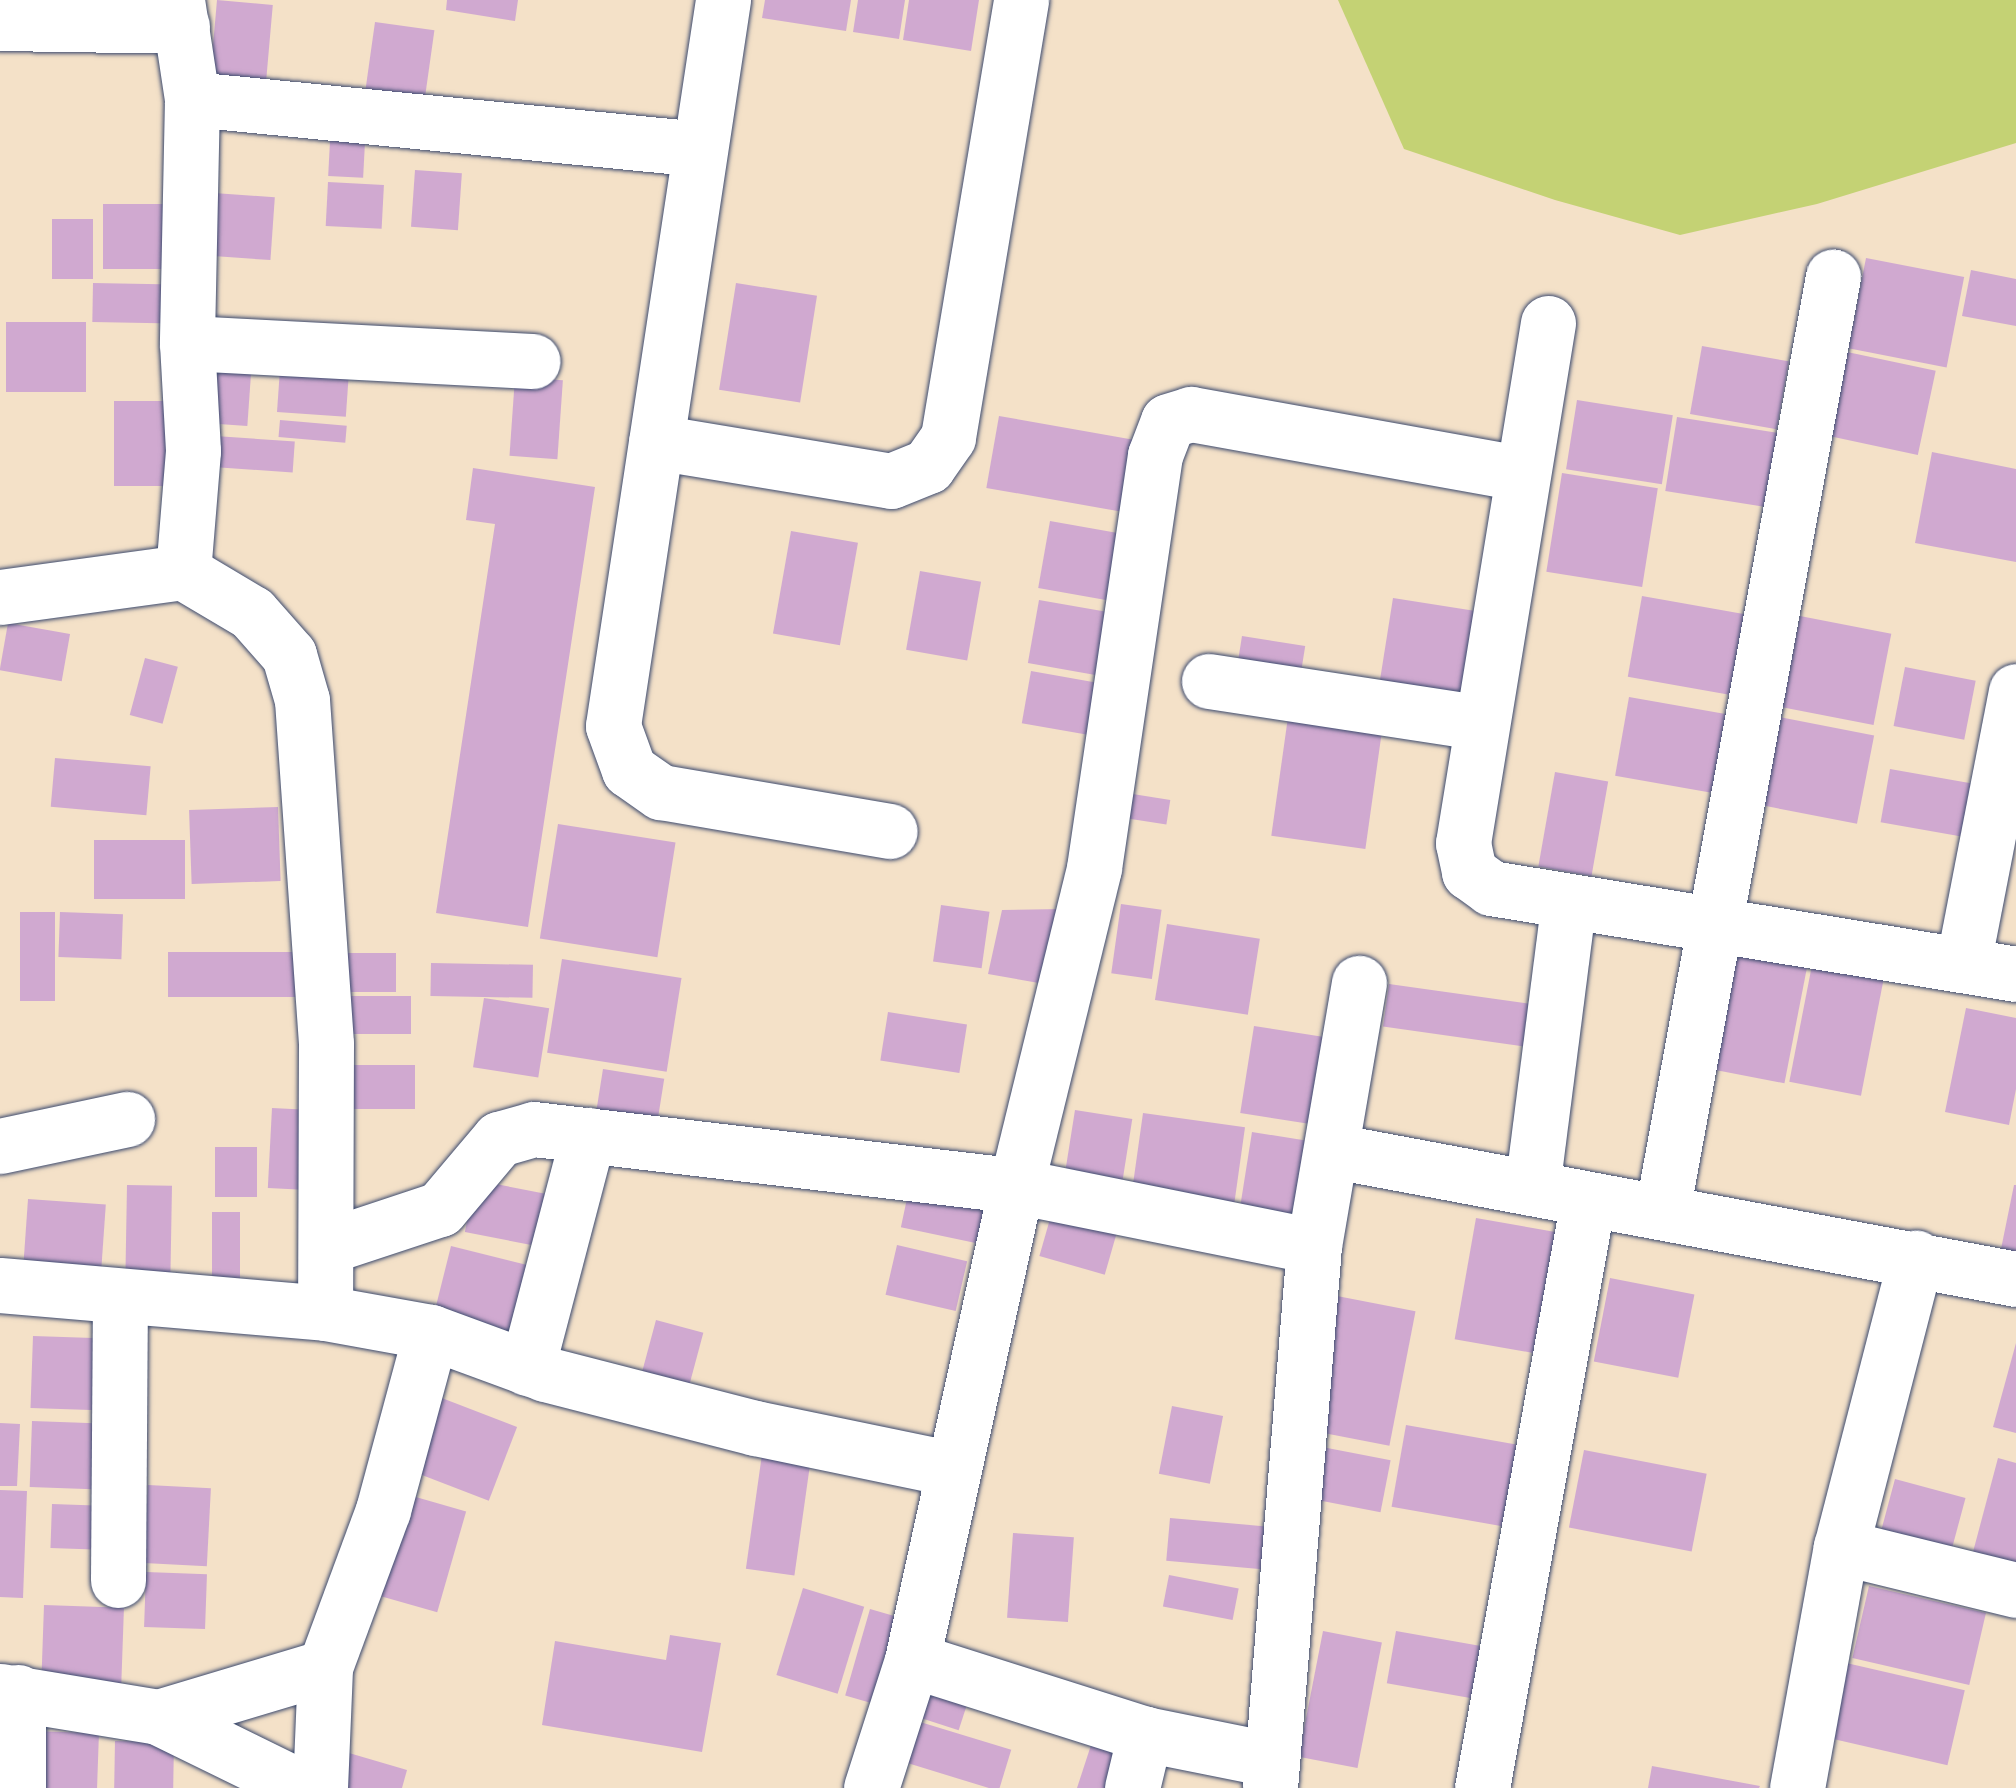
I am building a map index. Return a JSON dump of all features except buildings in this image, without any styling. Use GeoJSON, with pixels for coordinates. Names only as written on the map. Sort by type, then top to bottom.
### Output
{"type":"FeatureCollection","features":[{"type":"Feature","properties":{"kind":"street"},"geometry":{"type":"LineString","coordinates":[[723,0],[613,726],[630,770],[661,792],[890,830]]}},
{"type":"Feature","properties":{"kind":"street"},"geometry":{"type":"LineString","coordinates":[[656,442],[890,481],[928,466],[948,437],[1021,0]]}},
{"type":"Feature","properties":{"kind":"street"},"geometry":{"type":"LineString","coordinates":[[0,22],[179,13],[192,99],[187,343],[193,450],[184,572]]}},
{"type":"Feature","properties":{"kind":"street"},"geometry":{"type":"LineString","coordinates":[[192,99],[700,149]]}},
{"type":"Feature","properties":{"kind":"street"},"geometry":{"type":"LineString","coordinates":[[1662,1212],[1833,277]]}},
{"type":"Feature","properties":{"kind":"street"},"geometry":{"type":"LineString","coordinates":[[1548,324],[1463,843],[1469,872],[1492,888],[2016,974]]}},
{"type":"Feature","properties":{"kind":"street"},"geometry":{"type":"LineString","coordinates":[[187,343],[532,361]]}},
{"type":"Feature","properties":{"kind":"street"},"geometry":{"type":"LineString","coordinates":[[872,1788],[912,1660],[1016,1186],[1094,868],[1156,455],[1168,421],[1191,414],[1523,474]]}},
{"type":"Feature","properties":{"kind":"street"},"geometry":{"type":"LineString","coordinates":[[0,598],[184,572],[252,613],[289,655],[302,700],[326,1044],[328,1246],[324,1313]]}},
{"type":"Feature","properties":{"kind":"street"},"geometry":{"type":"LineString","coordinates":[[1209,681],[1482,724]]}},
{"type":"Feature","properties":{"kind":"street"},"geometry":{"type":"LineString","coordinates":[[1963,964],[2016,691]]}},
{"type":"Feature","properties":{"kind":"street"},"geometry":{"type":"LineString","coordinates":[[1532,1188],[1569,900]]}},
{"type":"Feature","properties":{"kind":"street"},"geometry":{"type":"LineString","coordinates":[[912,1660],[1269,1774],[1314,1246],[1334,1151],[1359,982]]}},
{"type":"Feature","properties":{"kind":"street"},"geometry":{"type":"LineString","coordinates":[[0,1146],[127,1119]]}},
{"type":"Feature","properties":{"kind":"street"},"geometry":{"type":"LineString","coordinates":[[328,1246],[440,1209],[465,1184],[480,1157],[500,1139],[534,1129],[1016,1186],[1314,1246]]}},
{"type":"Feature","properties":{"kind":"street"},"geometry":{"type":"LineString","coordinates":[[527,1368],[588,1135]]}},
{"type":"Feature","properties":{"kind":"street"},"geometry":{"type":"LineString","coordinates":[[1334,1151],[2016,1279]]}},
{"type":"Feature","properties":{"kind":"street"},"geometry":{"type":"LineString","coordinates":[[1482,1788],[1588,1200]]}},
{"type":"Feature","properties":{"kind":"street"},"geometry":{"type":"LineString","coordinates":[[1796,1788],[1841,1547],[1916,1258]]}},
{"type":"Feature","properties":{"kind":"street"},"geometry":{"type":"LineString","coordinates":[[0,1285],[324,1313],[431,1332],[527,1368],[756,1428],[953,1469]]}},
{"type":"Feature","properties":{"kind":"street"},"geometry":{"type":"LineString","coordinates":[[118,1580],[120,1296]]}},
{"type":"Feature","properties":{"kind":"street"},"geometry":{"type":"LineString","coordinates":[[320,1788],[325,1668],[382,1510],[431,1332]]}},
{"type":"Feature","properties":{"kind":"street"},"geometry":{"type":"LineString","coordinates":[[1841,1547],[2016,1590]]}},
{"type":"Feature","properties":{"kind":"street"},"geometry":{"type":"LineString","coordinates":[[158,1717],[325,1668]]}},
{"type":"Feature","properties":{"kind":"street"},"geometry":{"type":"LineString","coordinates":[[18,1788],[9,1691],[158,1717],[303,1788]]}},
{"type":"Feature","properties":{"kind":"street"},"geometry":{"type":"LineString","coordinates":[[1132,1788],[1145,1734]]}},
{"type":"Feature","properties":{"kind":"green space"},"geometry":{"type":"Polygon","coordinates":[[[1338,0],[2016,0],[2016,143],[1817,204],[1680,235],[1555,200],[1404,149],[1338,0]]]}}]}
